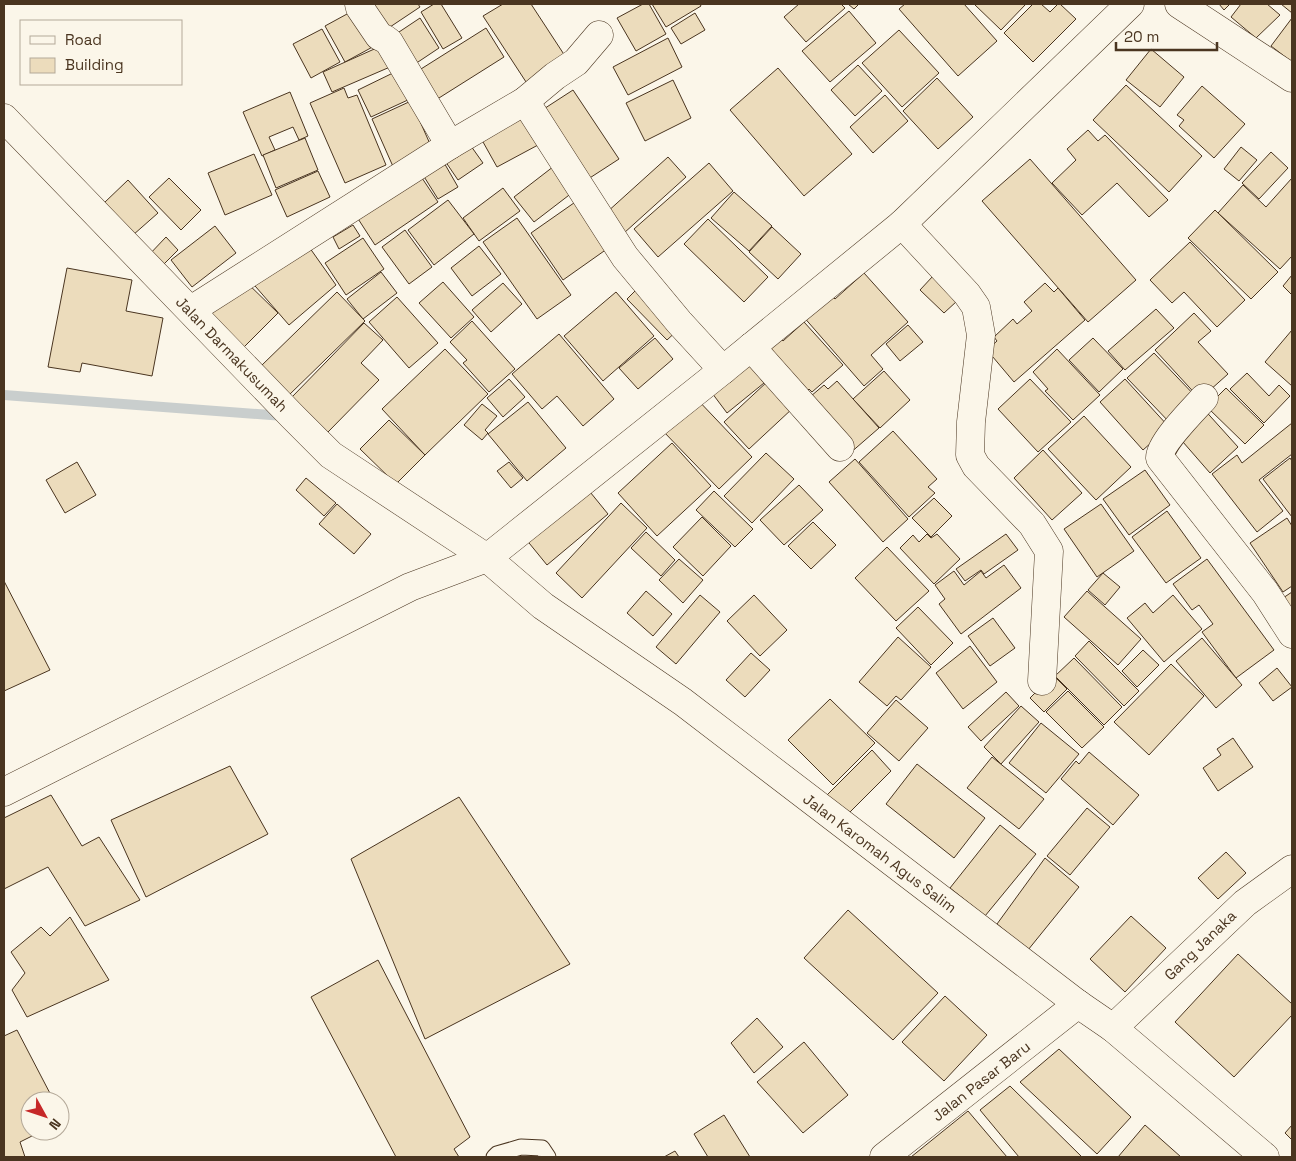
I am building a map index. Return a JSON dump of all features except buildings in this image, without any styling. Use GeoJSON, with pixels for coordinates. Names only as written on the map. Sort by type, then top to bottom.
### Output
{"type":"FeatureCollection","features":[{"type":"Feature","properties":{"kind":"street"},"geometry":{"type":"LineString","coordinates":[[359,4],[378,36],[389,42],[450,145]]}},
{"type":"Feature","properties":{"kind":"street"},"geometry":{"type":"LineString","coordinates":[[4,792],[410,587],[487,558],[723,370],[902,224],[1130,4]]}},
{"type":"Feature","properties":{"kind":"street"},"geometry":{"type":"LineString","coordinates":[[1179,4],[1292,78]]}},
{"type":"Feature","properties":{"kind":"street"},"geometry":{"type":"LineString","coordinates":[[190,310],[450,145],[525,101],[555,76],[576,62],[599,35]]}},
{"type":"Feature","properties":{"kind":"street"},"geometry":{"type":"LineString","coordinates":[[525,101],[625,257],[679,322],[723,370]]}},
{"type":"Feature","properties":{"kind":"street","name":"Jalan Darmakusumah"},"geometry":{"type":"LineString","coordinates":[[4,118],[331,454],[487,558]]}},
{"type":"Feature","properties":{"kind":"street"},"geometry":{"type":"LineString","coordinates":[[902,224],[967,294],[976,307],[982,335],[971,422],[970,455],[976,466],[1032,524],[1049,551],[1042,681]]}},
{"type":"Feature","properties":{"kind":"street"},"geometry":{"type":"LineString","coordinates":[[751,347],[840,447]]}},
{"type":"Feature","properties":{"kind":"street"},"geometry":{"type":"LineString","coordinates":[[1204,398],[1168,439],[1160,454],[1160,458],[1265,592],[1292,634]]}},
{"type":"Feature","properties":{"kind":"street","name":"Jalan Karomah Agus Salim"},"geometry":{"type":"LineString","coordinates":[[487,558],[542,606],[683,702],[1078,1004],[1114,1028],[1265,1157]]}},
{"type":"Feature","properties":{"kind":"street","name":"Gang Janaka"},"geometry":{"type":"LineString","coordinates":[[1114,1028],[1245,903],[1292,869]]}},
{"type":"Feature","properties":{"kind":"street","name":"Jalan Pasar Baru"},"geometry":{"type":"LineString","coordinates":[[884,1157],[1078,1004]]}},
{"type":"Feature","properties":{"kind":"lane"},"geometry":{"type":"LineString","coordinates":[[494,1157],[497,1154],[521,1147],[542,1148],[548,1157]]}},
{"type":"Feature","properties":{"kind":"waterway"},"geometry":{"type":"LineString","coordinates":[[4,395],[284,416]]}}]}
